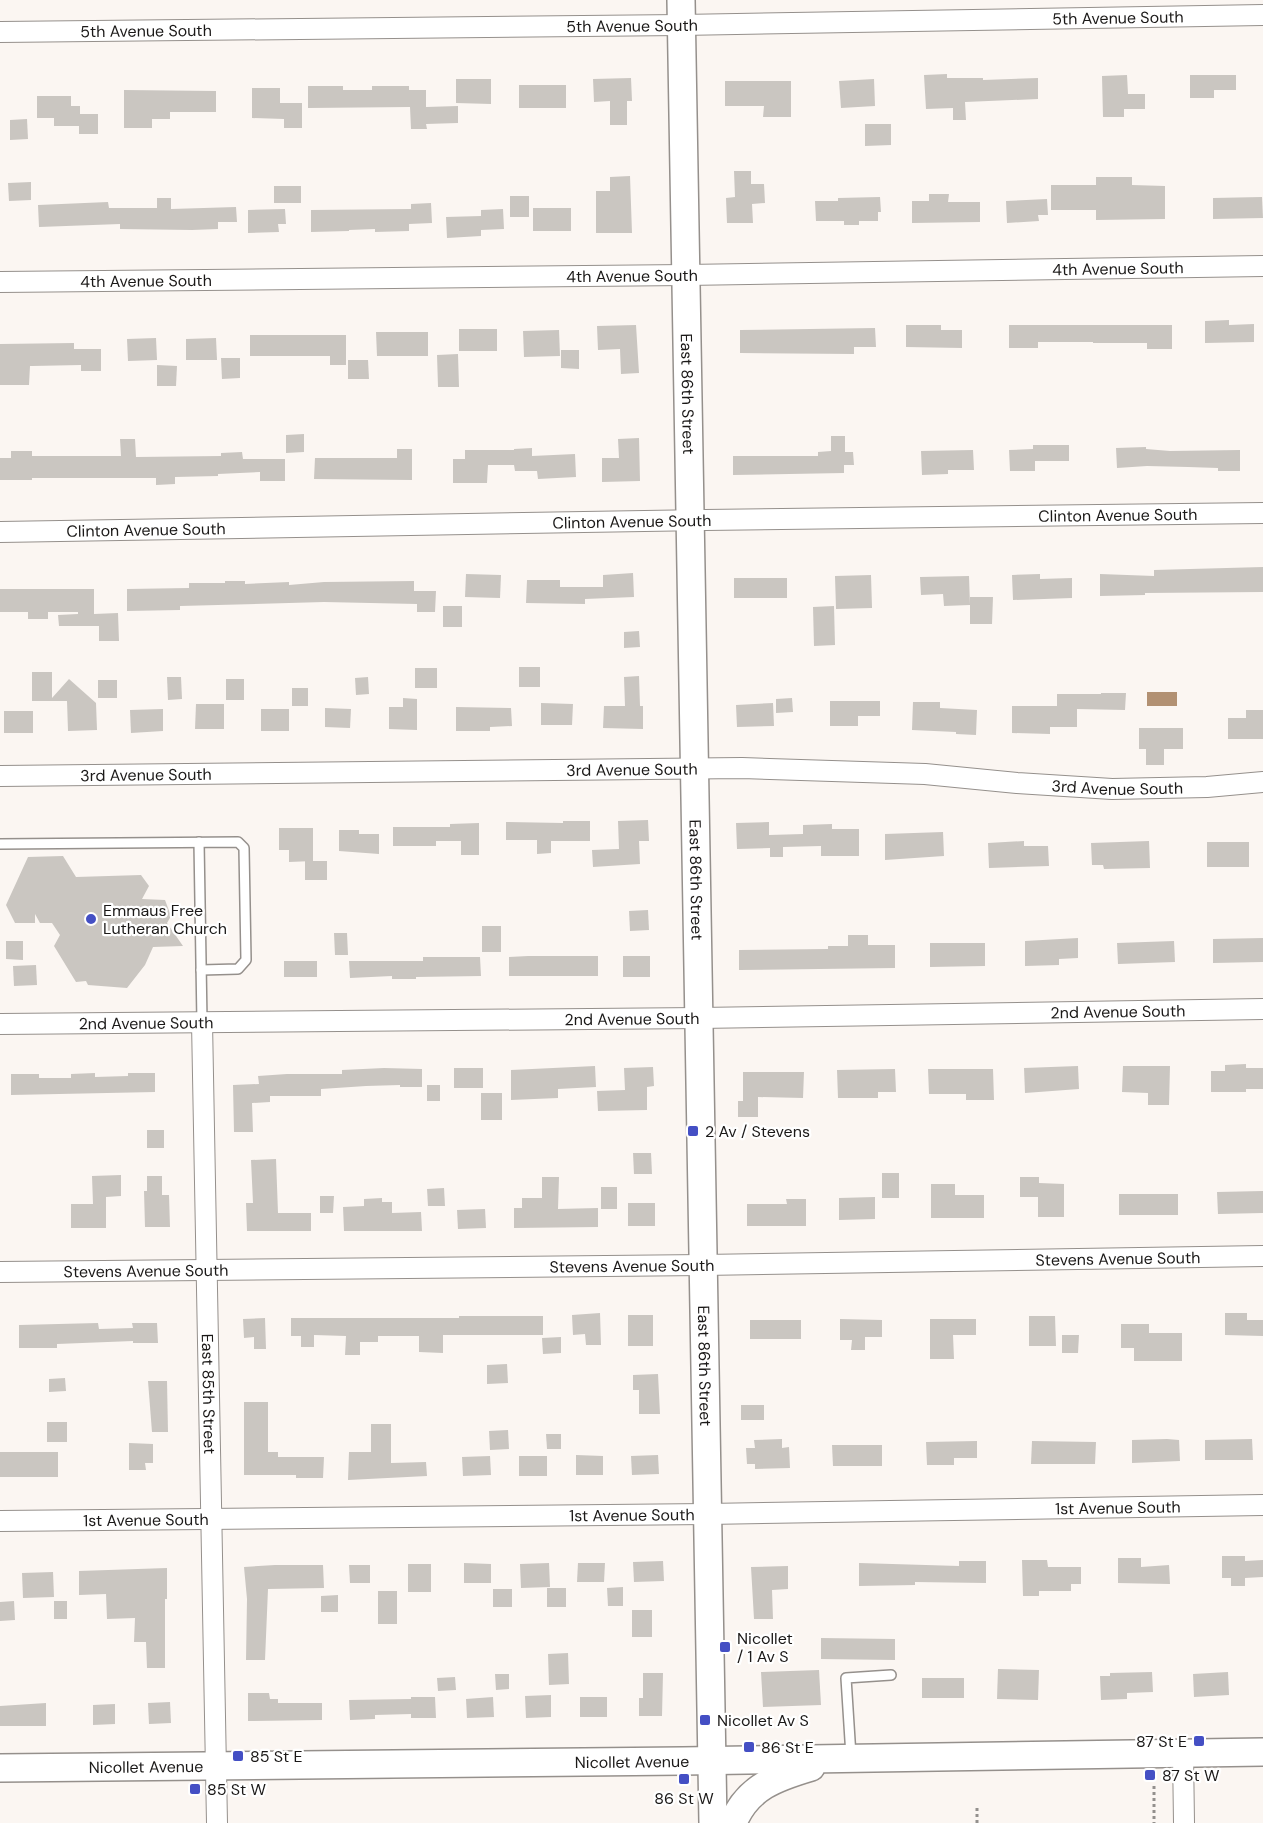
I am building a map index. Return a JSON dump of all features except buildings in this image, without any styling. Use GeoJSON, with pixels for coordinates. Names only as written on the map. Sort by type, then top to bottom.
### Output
{"type":"FeatureCollection","features":[{"type":"Feature","properties":{"kind":"street","name":"5th Avenue South"},"geometry":{"type":"LineString","coordinates":[[0,32],[681,13],[1263,15]]}},
{"type":"Feature","properties":{"kind":"street","name":"East 86th Street"},"geometry":{"type":"LineString","coordinates":[[681,13],[713,1823]]}},
{"type":"Feature","properties":{"kind":"street","name":"4th Avenue South"},"geometry":{"type":"LineString","coordinates":[[0,282],[686,276],[1263,266]]}},
{"type":"Feature","properties":{"kind":"street","name":"Clinton Avenue South"},"geometry":{"type":"LineString","coordinates":[[0,532],[1263,513]]}},
{"type":"Feature","properties":{"kind":"street","name":"3rd Avenue South"},"geometry":{"type":"LineString","coordinates":[[0,776],[694,769],[925,774],[1112,789],[1207,787],[1263,782]]}},
{"type":"Feature","properties":{"kind":"street","name":"2nd Avenue South"},"geometry":{"type":"LineString","coordinates":[[0,1024],[699,1018],[1263,1009]]}},
{"type":"Feature","properties":{"kind":"street","name":"East 85th Street"},"geometry":{"type":"LineString","coordinates":[[202,1022],[217,1823]]}},
{"type":"Feature","properties":{"kind":"street","name":"Stevens Avenue South"},"geometry":{"type":"LineString","coordinates":[[0,1272],[703,1265],[1263,1256]]}},
{"type":"Feature","properties":{"kind":"street","name":"1st Avenue South"},"geometry":{"type":"LineString","coordinates":[[0,1521],[707,1514],[1263,1505]]}},
{"type":"Feature","properties":{"kind":"street","name":"Nicollet Avenue"},"geometry":{"type":"LineString","coordinates":[[0,1768],[1263,1752]]}},
{"type":"Feature","properties":{"kind":"street"},"geometry":{"type":"LineString","coordinates":[[1183,1754],[1184,1823]]}},
{"type":"Feature","properties":{"kind":"street"},"geometry":{"type":"LineString","coordinates":[[733,1823],[741,1806],[764,1784],[822,1763],[851,1758]]}},
{"type":"Feature","properties":{"kind":"lane"},"geometry":{"type":"LineString","coordinates":[[199,842],[202,1022]]}},
{"type":"Feature","properties":{"kind":"lane"},"geometry":{"type":"LineString","coordinates":[[0,844],[238,842],[244,848],[246,960],[238,969],[201,970]]}},
{"type":"Feature","properties":{"kind":"lane"},"geometry":{"type":"LineString","coordinates":[[851,1758],[846,1678],[891,1675]]}},
{"type":"Feature","properties":{"kind":"path"},"geometry":{"type":"LineString","coordinates":[[1154,1786],[1154,1823]]}},
{"type":"Feature","properties":{"kind":"path"},"geometry":{"type":"LineString","coordinates":[[976,1823],[977,1807]]}},
{"type":"Feature","properties":{"kind":"shaded area"},"geometry":{"type":"Polygon","coordinates":[[[1147,692],[1177,692],[1177,706],[1147,706],[1147,692]]]}},
{"type":"Feature","properties":{"kind":"place","name":"Emmaus Free Lutheran Church"},"geometry":{"type":"Point","coordinates":[91,919]}},
{"type":"Feature","properties":{"kind":"place","name":"2 Av / Stevens"},"geometry":{"type":"Point","coordinates":[693,1131]}},
{"type":"Feature","properties":{"kind":"place","name":"Nicollet / 1 Av S"},"geometry":{"type":"Point","coordinates":[725,1647]}},
{"type":"Feature","properties":{"kind":"place","name":"Nicollet Av S"},"geometry":{"type":"Point","coordinates":[705,1720]}},
{"type":"Feature","properties":{"kind":"place","name":"87 St E"},"geometry":{"type":"Point","coordinates":[1199,1741]}},
{"type":"Feature","properties":{"kind":"place","name":"86 St E"},"geometry":{"type":"Point","coordinates":[749,1747]}},
{"type":"Feature","properties":{"kind":"place","name":"85 St E"},"geometry":{"type":"Point","coordinates":[238,1756]}},
{"type":"Feature","properties":{"kind":"place","name":"87 St W"},"geometry":{"type":"Point","coordinates":[1150,1775]}},
{"type":"Feature","properties":{"kind":"place","name":"86 St W"},"geometry":{"type":"Point","coordinates":[684,1779]}},
{"type":"Feature","properties":{"kind":"place","name":"85 St W"},"geometry":{"type":"Point","coordinates":[195,1789]}}]}
